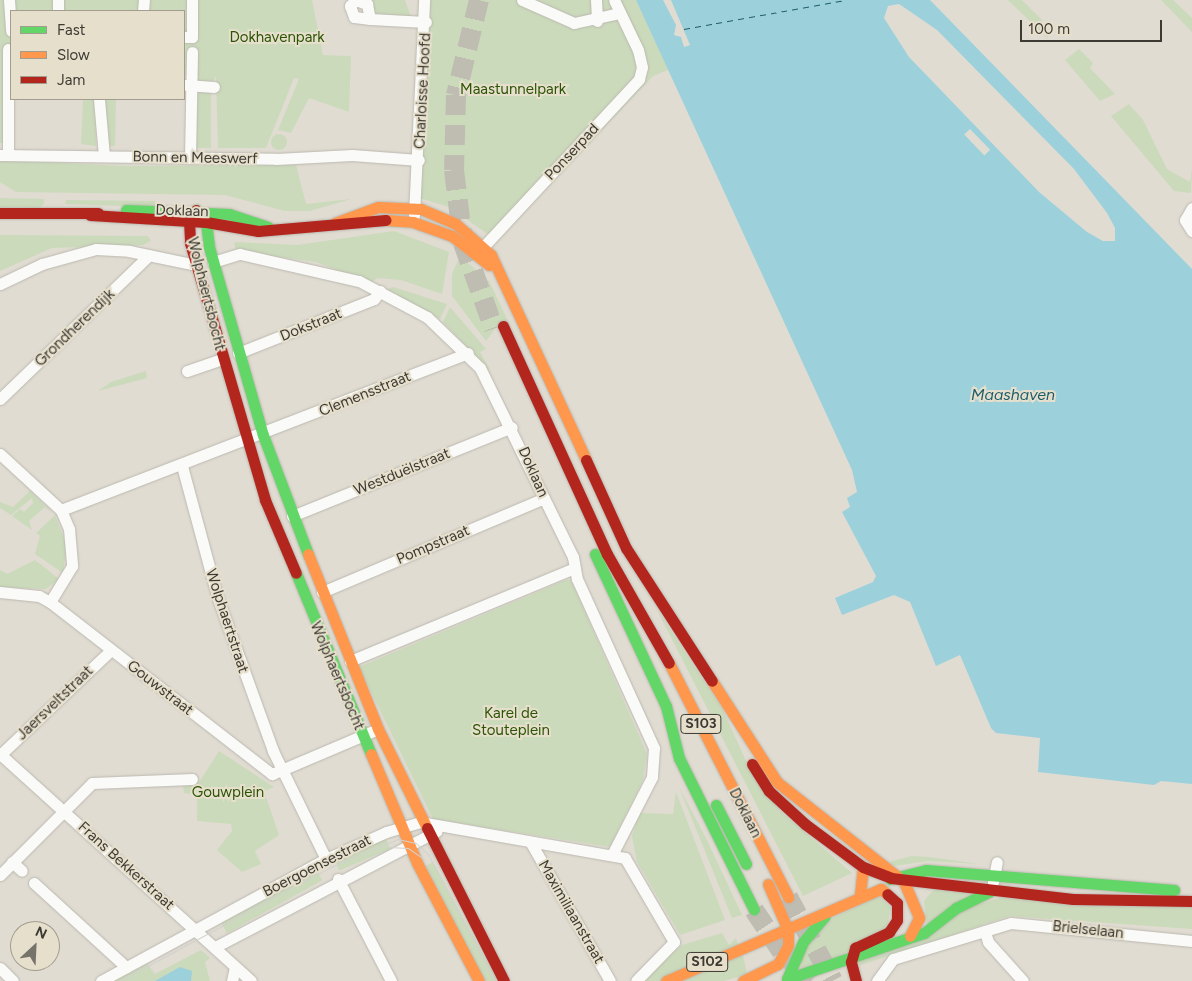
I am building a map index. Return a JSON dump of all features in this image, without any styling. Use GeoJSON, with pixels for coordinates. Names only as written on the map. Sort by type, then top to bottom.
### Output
{"type":"FeatureCollection","features":[{"type":"Feature","properties":{"kind":"main road","name":"Doklaan"},"geometry":{"type":"LineString","coordinates":[[335,223],[367,209],[415,208],[446,218],[484,246],[500,277],[610,520],[768,770],[793,798],[898,879],[918,908]]}},
{"type":"Feature","properties":{"kind":"main road","name":"Doklaan"},"geometry":{"type":"LineString","coordinates":[[90,214],[113,210],[196,210],[241,216],[272,229]]}},
{"type":"Feature","properties":{"kind":"main road","name":"Wolphaertsbocht"},"geometry":{"type":"LineString","coordinates":[[480,981],[410,845],[362,736],[265,500],[222,359],[198,270],[190,221],[196,210],[206,222],[215,267],[238,353],[263,435],[322,592],[378,729],[421,822],[504,981]]}},
{"type":"Feature","properties":{"kind":"main road","name":"Doklaan"},"geometry":{"type":"LineString","coordinates":[[0,213],[90,214],[206,222],[258,231],[376,218],[413,222],[466,244],[500,277]]}},
{"type":"Feature","properties":{"kind":"main road"},"geometry":{"type":"LineString","coordinates":[[198,270],[215,267]]}},
{"type":"Feature","properties":{"kind":"main road","name":"Doklaan"},"geometry":{"type":"LineString","coordinates":[[754,910],[679,758],[666,706],[498,327],[607,554],[646,617],[788,897]]}},
{"type":"Feature","properties":{"kind":"main road"},"geometry":{"type":"LineString","coordinates":[[607,554],[788,930],[788,945],[778,964],[743,981]]}},
{"type":"Feature","properties":{"kind":"main road"},"geometry":{"type":"LineString","coordinates":[[666,706],[771,913],[778,964],[786,980]]}},
{"type":"Feature","properties":{"kind":"main road","name":"Doklaan"},"geometry":{"type":"LineString","coordinates":[[734,718],[750,761],[770,791],[863,866],[898,879]]}},
{"type":"Feature","properties":{"kind":"main road"},"geometry":{"type":"LineString","coordinates":[[863,866],[860,895],[898,879],[926,870],[1192,892]]}},
{"type":"Feature","properties":{"kind":"main road","name":"Brielselaan"},"geometry":{"type":"LineString","coordinates":[[898,879],[1073,899],[1192,901]]}},
{"type":"Feature","properties":{"kind":"main road"},"geometry":{"type":"LineString","coordinates":[[910,936],[918,925],[921,889],[929,884]]}},
{"type":"Feature","properties":{"kind":"main road"},"geometry":{"type":"LineString","coordinates":[[856,981],[851,957],[857,946],[889,932],[897,920],[895,899],[876,888]]}},
{"type":"Feature","properties":{"kind":"main road"},"geometry":{"type":"LineString","coordinates":[[786,980],[910,936],[924,933],[956,908],[991,891]]}},
{"type":"Feature","properties":{"kind":"main road","name":"S102"},"geometry":{"type":"LineString","coordinates":[[666,981],[774,937],[860,895]]}},
{"type":"Feature","properties":{"kind":"main road"},"geometry":{"type":"LineString","coordinates":[[786,980],[803,942],[832,908]]}},
{"type":"Feature","properties":{"kind":"street"},"geometry":{"type":"LineString","coordinates":[[9,0],[10,31]]}},
{"type":"Feature","properties":{"kind":"street"},"geometry":{"type":"LineString","coordinates":[[188,37],[192,0]]}},
{"type":"Feature","properties":{"kind":"street","name":"Charloisse Hoofd"},"geometry":{"type":"LineString","coordinates":[[413,222],[419,160],[426,22],[424,0]]}},
{"type":"Feature","properties":{"kind":"street"},"geometry":{"type":"LineString","coordinates":[[522,0],[574,23],[597,22],[620,13],[614,0]]}},
{"type":"Feature","properties":{"kind":"street"},"geometry":{"type":"LineString","coordinates":[[596,0],[597,22]]}},
{"type":"Feature","properties":{"kind":"street","name":"Ponserpad"},"geometry":{"type":"LineString","coordinates":[[484,246],[634,85],[642,71],[642,49],[620,13]]}},
{"type":"Feature","properties":{"kind":"street","name":"Charloisse Hoofd"},"geometry":{"type":"LineString","coordinates":[[370,19],[426,22]]}},
{"type":"Feature","properties":{"kind":"street"},"geometry":{"type":"LineString","coordinates":[[4,155],[8,49]]}},
{"type":"Feature","properties":{"kind":"street"},"geometry":{"type":"LineString","coordinates":[[190,158],[188,85],[192,52]]}},
{"type":"Feature","properties":{"kind":"street"},"geometry":{"type":"LineString","coordinates":[[188,85],[214,87]]}},
{"type":"Feature","properties":{"kind":"street"},"geometry":{"type":"LineString","coordinates":[[99,100],[104,156]]}},
{"type":"Feature","properties":{"kind":"street","name":"Bonn en Meeswerf"},"geometry":{"type":"LineString","coordinates":[[4,155],[286,158]]}},
{"type":"Feature","properties":{"kind":"street","name":"Charloisse Hoofd"},"geometry":{"type":"LineString","coordinates":[[286,158],[352,155],[419,160]]}},
{"type":"Feature","properties":{"kind":"street"},"geometry":{"type":"LineString","coordinates":[[1192,208],[1184,220],[1192,232]]}},
{"type":"Feature","properties":{"kind":"street"},"geometry":{"type":"LineString","coordinates":[[0,284],[75,253],[115,249],[149,255],[198,270]]}},
{"type":"Feature","properties":{"kind":"street","name":"Doklaan"},"geometry":{"type":"LineString","coordinates":[[215,267],[236,254],[260,257],[346,277],[380,291],[427,317],[468,353],[492,387],[544,498],[654,748],[652,778],[613,853]]}},
{"type":"Feature","properties":{"kind":"street","name":"Grondherendijk"},"geometry":{"type":"LineString","coordinates":[[0,399],[149,255]]}},
{"type":"Feature","properties":{"kind":"street","name":"Dokstraat"},"geometry":{"type":"LineString","coordinates":[[238,353],[374,299],[380,291]]}},
{"type":"Feature","properties":{"kind":"street","name":"Clemensstraat"},"geometry":{"type":"LineString","coordinates":[[246,440],[263,435],[468,353]]}},
{"type":"Feature","properties":{"kind":"street"},"geometry":{"type":"LineString","coordinates":[[188,371],[222,359]]}},
{"type":"Feature","properties":{"kind":"street","name":"Westduëlstraat"},"geometry":{"type":"LineString","coordinates":[[292,516],[512,427]]}},
{"type":"Feature","properties":{"kind":"street"},"geometry":{"type":"LineString","coordinates":[[59,509],[182,466],[246,440]]}},
{"type":"Feature","properties":{"kind":"street"},"geometry":{"type":"LineString","coordinates":[[0,454],[59,509],[71,535],[74,561],[50,602]]}},
{"type":"Feature","properties":{"kind":"street","name":"Wolphaertstraat"},"geometry":{"type":"LineString","coordinates":[[182,466],[217,596],[283,773],[326,859]]}},
{"type":"Feature","properties":{"kind":"street","name":"Pompstraat"},"geometry":{"type":"LineString","coordinates":[[322,592],[544,498]]}},
{"type":"Feature","properties":{"kind":"street"},"geometry":{"type":"LineString","coordinates":[[350,661],[574,568]]}},
{"type":"Feature","properties":{"kind":"street","name":"Gouwstraat"},"geometry":{"type":"LineString","coordinates":[[0,592],[39,596],[50,602],[272,774],[283,773]]}},
{"type":"Feature","properties":{"kind":"street","name":"Jaersveltstraat"},"geometry":{"type":"LineString","coordinates":[[0,755],[111,650]]}},
{"type":"Feature","properties":{"kind":"street"},"geometry":{"type":"LineString","coordinates":[[283,773],[378,729]]}},
{"type":"Feature","properties":{"kind":"street","name":"Frans Bekkerstraat"},"geometry":{"type":"LineString","coordinates":[[0,755],[65,811],[251,981]]}},
{"type":"Feature","properties":{"kind":"street"},"geometry":{"type":"LineString","coordinates":[[0,874],[92,783],[192,779]]}},
{"type":"Feature","properties":{"kind":"street","name":"Boergoensestraat"},"geometry":{"type":"LineString","coordinates":[[101,981],[326,859],[402,827],[421,822],[532,843],[613,853]]}},
{"type":"Feature","properties":{"kind":"street","name":"Boergoensestraat"},"geometry":{"type":"LineString","coordinates":[[215,947],[338,879],[443,827]]}},
{"type":"Feature","properties":{"kind":"street","name":"Maximiliaanstraat"},"geometry":{"type":"LineString","coordinates":[[532,843],[610,981]]}},
{"type":"Feature","properties":{"kind":"street"},"geometry":{"type":"LineString","coordinates":[[613,853],[627,860],[674,945],[636,981]]}},
{"type":"Feature","properties":{"kind":"street"},"geometry":{"type":"LineString","coordinates":[[12,862],[22,872]]}},
{"type":"Feature","properties":{"kind":"street"},"geometry":{"type":"LineString","coordinates":[[991,891],[997,862]]}},
{"type":"Feature","properties":{"kind":"street"},"geometry":{"type":"LineString","coordinates":[[338,879],[391,981]]}},
{"type":"Feature","properties":{"kind":"street"},"geometry":{"type":"LineString","coordinates":[[34,883],[126,967]]}},
{"type":"Feature","properties":{"kind":"street","name":"Brielselaan"},"geometry":{"type":"LineString","coordinates":[[877,981],[893,959],[1016,923],[1192,941]]}},
{"type":"Feature","properties":{"kind":"street"},"geometry":{"type":"LineString","coordinates":[[985,931],[988,942],[1023,981]]}},
{"type":"Feature","properties":{"kind":"street"},"geometry":{"type":"LineString","coordinates":[[232,981],[235,967]]}},
{"type":"Feature","properties":{"kind":"street"},"geometry":{"type":"LineString","coordinates":[[0,968],[13,981]]}},
{"type":"Feature","properties":{"kind":"green space","name":"Dokhavenpark"},"geometry":{"type":"Polygon","coordinates":[[[0,0],[312,0],[323,55],[351,56],[349,112],[309,98],[291,133],[278,130],[299,79],[294,78],[266,148],[218,148],[216,76],[212,83],[194,84],[194,76],[185,75],[185,10],[10,10],[10,82],[4,143],[0,143],[0,0]]]}},
{"type":"Feature","properties":{"kind":"green space"},"geometry":{"type":"Polygon","coordinates":[[[367,0],[405,0],[411,17],[376,16],[367,0]]]}},
{"type":"Feature","properties":{"kind":"green space","name":"Maastunnelpark"},"geometry":{"type":"Polygon","coordinates":[[[424,0],[636,0],[670,69],[653,76],[512,225],[492,237],[449,207],[416,197],[424,0]]]}},
{"type":"Feature","properties":{"kind":"green space"},"geometry":{"type":"Polygon","coordinates":[[[1008,0],[1022,0],[1041,19],[1048,39],[1008,0]]]}},
{"type":"Feature","properties":{"kind":"green space"},"geometry":{"type":"Polygon","coordinates":[[[1161,0],[1173,0],[1192,18],[1192,32],[1161,0]]]}},
{"type":"Feature","properties":{"kind":"green space"},"geometry":{"type":"Polygon","coordinates":[[[1079,49],[1093,63],[1090,68],[1115,94],[1100,101],[1065,60],[1079,49]]]}},
{"type":"Feature","properties":{"kind":"green space"},"geometry":{"type":"Polygon","coordinates":[[[194,90],[211,90],[211,148],[194,148],[194,90]]]}},
{"type":"Feature","properties":{"kind":"green space"},"geometry":{"type":"Polygon","coordinates":[[[83,100],[95,100],[96,146],[81,144],[83,100]]]}},
{"type":"Feature","properties":{"kind":"green space"},"geometry":{"type":"Polygon","coordinates":[[[104,100],[116,100],[115,146],[110,146],[106,134],[104,100]]]}},
{"type":"Feature","properties":{"kind":"green space"},"geometry":{"type":"Polygon","coordinates":[[[1129,104],[1143,120],[1167,169],[1190,182],[1192,169],[1191,193],[1174,191],[1111,116],[1129,104]]]}},
{"type":"Feature","properties":{"kind":"green space"},"geometry":{"type":"Polygon","coordinates":[[[279,134],[285,136],[287,142],[285,148],[279,150],[273,148],[271,142],[273,136],[279,134]]]}},
{"type":"Feature","properties":{"kind":"green space"},"geometry":{"type":"Polygon","coordinates":[[[0,160],[123,166],[296,165],[306,204],[351,199],[310,211],[285,211],[225,195],[16,192],[0,182],[0,160]]]}},
{"type":"Feature","properties":{"kind":"green space"},"geometry":{"type":"Polygon","coordinates":[[[0,198],[44,199],[44,204],[39,208],[0,207],[0,198]]]}},
{"type":"Feature","properties":{"kind":"green space"},"geometry":{"type":"Polygon","coordinates":[[[66,200],[155,201],[157,203],[154,207],[65,204],[66,200]]]}},
{"type":"Feature","properties":{"kind":"green space"},"geometry":{"type":"Polygon","coordinates":[[[394,231],[449,252],[442,294],[401,280],[377,278],[371,283],[316,262],[236,251],[234,242],[297,245],[394,231]]]}},
{"type":"Feature","properties":{"kind":"green space"},"geometry":{"type":"Polygon","coordinates":[[[0,235],[148,236],[151,241],[143,245],[52,248],[0,271],[0,235]]]}},
{"type":"Feature","properties":{"kind":"green space"},"geometry":{"type":"Polygon","coordinates":[[[460,256],[489,281],[511,327],[496,328],[486,341],[452,296],[452,274],[460,256]]]}},
{"type":"Feature","properties":{"kind":"green space"},"geometry":{"type":"Polygon","coordinates":[[[393,287],[447,304],[440,319],[386,290],[393,287]]]}},
{"type":"Feature","properties":{"kind":"green space"},"geometry":{"type":"Polygon","coordinates":[[[450,307],[486,349],[480,352],[491,372],[443,322],[450,307]]]}},
{"type":"Feature","properties":{"kind":"green space"},"geometry":{"type":"Polygon","coordinates":[[[146,371],[147,378],[98,391],[111,382],[146,371]]]}},
{"type":"Feature","properties":{"kind":"green space"},"geometry":{"type":"Polygon","coordinates":[[[30,491],[52,512],[45,507],[29,521],[32,530],[12,516],[20,509],[24,512],[33,503],[32,498],[11,515],[0,508],[0,502],[13,507],[30,491]]]}},
{"type":"Feature","properties":{"kind":"green space"},"geometry":{"type":"Polygon","coordinates":[[[55,515],[67,546],[63,573],[35,554],[40,536],[36,533],[55,515]]]}},
{"type":"Feature","properties":{"kind":"green space"},"geometry":{"type":"Polygon","coordinates":[[[35,560],[59,579],[46,589],[0,587],[0,570],[7,574],[35,560]]]}},
{"type":"Feature","properties":{"kind":"green space","name":"Karel de Stouteplein"},"geometry":{"type":"Polygon","coordinates":[[[566,580],[571,580],[647,754],[643,780],[610,847],[433,819],[359,667],[566,580]]]}},
{"type":"Feature","properties":{"kind":"green space"},"geometry":{"type":"Polygon","coordinates":[[[657,610],[723,710],[746,761],[780,811],[852,873],[803,896],[657,610]]]}},
{"type":"Feature","properties":{"kind":"green space","name":"Gouwplein"},"geometry":{"type":"Polygon","coordinates":[[[219,751],[274,787],[264,791],[279,835],[255,851],[261,864],[242,872],[217,850],[232,831],[231,824],[197,821],[197,794],[184,793],[183,785],[200,781],[219,751]]]}},
{"type":"Feature","properties":{"kind":"green space"},"geometry":{"type":"Polygon","coordinates":[[[679,787],[707,840],[742,915],[732,918],[679,787]]]}},
{"type":"Feature","properties":{"kind":"green space"},"geometry":{"type":"Polygon","coordinates":[[[676,792],[725,920],[680,935],[637,862],[632,836],[640,813],[673,814],[676,792]]]}},
{"type":"Feature","properties":{"kind":"green space"},"geometry":{"type":"Polygon","coordinates":[[[385,837],[390,849],[339,870],[334,858],[385,837]]]}},
{"type":"Feature","properties":{"kind":"green space"},"geometry":{"type":"Polygon","coordinates":[[[912,856],[980,864],[928,861],[894,866],[889,862],[912,856]]]}},
{"type":"Feature","properties":{"kind":"green space"},"geometry":{"type":"Polygon","coordinates":[[[433,862],[497,981],[484,981],[426,866],[433,862]]]}},
{"type":"Feature","properties":{"kind":"green space"},"geometry":{"type":"Polygon","coordinates":[[[316,869],[322,880],[227,933],[221,922],[316,869]]]}},
{"type":"Feature","properties":{"kind":"green space"},"geometry":{"type":"Polygon","coordinates":[[[933,890],[979,892],[927,925],[924,901],[933,890]]]}},
{"type":"Feature","properties":{"kind":"green space"},"geometry":{"type":"Polygon","coordinates":[[[878,896],[891,907],[887,927],[845,953],[802,970],[799,960],[825,922],[878,896]]]}},
{"type":"Feature","properties":{"kind":"green space"},"geometry":{"type":"Polygon","coordinates":[[[1007,896],[1192,905],[1192,929],[1010,916],[858,966],[859,961],[963,909],[1007,896]]]}},
{"type":"Feature","properties":{"kind":"green space"},"geometry":{"type":"Polygon","coordinates":[[[722,933],[729,945],[736,938],[738,945],[660,981],[641,981],[682,945],[722,933]]]}},
{"type":"Feature","properties":{"kind":"green space"},"geometry":{"type":"Polygon","coordinates":[[[201,950],[210,958],[205,962],[210,981],[113,981],[147,963],[155,974],[201,950]]]}},
{"type":"Feature","properties":{"kind":"green space"},"geometry":{"type":"Polygon","coordinates":[[[743,955],[747,974],[724,981],[681,981],[743,955]]]}},
{"type":"Feature","properties":{"kind":"water","name":"Maashaven"},"geometry":{"type":"Polygon","coordinates":[[[636,0],[930,0],[1192,269],[1192,784],[1161,781],[1154,785],[1038,772],[1040,738],[996,733],[991,728],[960,655],[936,666],[910,602],[894,595],[842,615],[835,598],[873,582],[876,576],[842,512],[850,507],[847,498],[857,492],[852,470],[636,0]],[[899,4],[888,6],[884,18],[909,57],[1039,192],[1087,232],[1103,241],[1115,241],[1115,228],[1107,213],[1074,169],[937,30],[899,4]]]}},
{"type":"Feature","properties":{"kind":"water"},"geometry":{"type":"Polygon","coordinates":[[[180,967],[192,971],[191,981],[155,981],[180,967]]]}},
{"type":"Feature","properties":{"kind":"pier"},"geometry":{"type":"Polygon","coordinates":[[[663,0],[671,0],[690,45],[684,47],[681,37],[674,35],[676,25],[663,0]]]}},
{"type":"Feature","properties":{"kind":"pier"},"geometry":{"type":"Polygon","coordinates":[[[970,129],[990,150],[984,155],[964,135],[970,129]]]}},
{"type":"Feature","properties":{"kind":"ferry route"},"geometry":{"type":"LineString","coordinates":[[684,29],[845,0]]}},
{"type":"Feature","properties":{"kind":"tunnel"},"geometry":{"type":"LineString","coordinates":[[479,0],[456,95],[454,170],[463,243],[494,329]]}},
{"type":"Feature","properties":{"kind":"tunnel"},"geometry":{"type":"LineString","coordinates":[[788,897],[833,981]]}},
{"type":"Feature","properties":{"kind":"tunnel"},"geometry":{"type":"LineString","coordinates":[[754,910],[782,952],[811,981]]}},
{"type":"Feature","properties":{"kind":"tram line"},"geometry":{"type":"LineString","coordinates":[[120,981],[331,867],[398,839],[416,843],[428,854],[494,981]]}},
{"type":"Feature","properties":{"kind":"tram line"},"geometry":{"type":"LineString","coordinates":[[388,847],[408,848],[424,859]]}},
{"type":"Feature","properties":{"kind":"traffic: fast"},"geometry":{"type":"LineString","coordinates":[[126,210],[229,214],[268,227]]}},
{"type":"Feature","properties":{"kind":"traffic: fast"},"geometry":{"type":"LineString","coordinates":[[196,210],[206,222],[209,247],[263,435],[308,554]]}},
{"type":"Feature","properties":{"kind":"traffic: fast"},"geometry":{"type":"LineString","coordinates":[[595,554],[666,706],[679,758],[754,910]]}},
{"type":"Feature","properties":{"kind":"traffic: fast"},"geometry":{"type":"LineString","coordinates":[[296,573],[371,754]]}},
{"type":"Feature","properties":{"kind":"traffic: fast"},"geometry":{"type":"LineString","coordinates":[[716,805],[746,864]]}},
{"type":"Feature","properties":{"kind":"traffic: fast"},"geometry":{"type":"LineString","coordinates":[[890,879],[926,870],[1174,890]]}},
{"type":"Feature","properties":{"kind":"traffic: fast"},"geometry":{"type":"LineString","coordinates":[[787,979],[924,933],[956,908],[991,891]]}},
{"type":"Feature","properties":{"kind":"traffic: fast"},"geometry":{"type":"LineString","coordinates":[[787,979],[803,942],[825,916]]}},
{"type":"Feature","properties":{"kind":"traffic: slow"},"geometry":{"type":"LineString","coordinates":[[335,223],[378,207],[421,209],[456,224],[491,255],[586,460]]}},
{"type":"Feature","properties":{"kind":"traffic: slow"},"geometry":{"type":"LineString","coordinates":[[386,220],[413,222],[452,236],[489,265]]}},
{"type":"Feature","properties":{"kind":"traffic: slow"},"geometry":{"type":"LineString","coordinates":[[308,554],[378,729],[427,828]]}},
{"type":"Feature","properties":{"kind":"traffic: slow"},"geometry":{"type":"LineString","coordinates":[[669,663],[788,897]]}},
{"type":"Feature","properties":{"kind":"traffic: slow"},"geometry":{"type":"LineString","coordinates":[[712,681],[777,782],[904,882],[919,918],[910,936]]}},
{"type":"Feature","properties":{"kind":"traffic: slow"},"geometry":{"type":"LineString","coordinates":[[371,754],[417,863],[479,981]]}},
{"type":"Feature","properties":{"kind":"traffic: slow"},"geometry":{"type":"LineString","coordinates":[[860,895],[863,867]]}},
{"type":"Feature","properties":{"kind":"traffic: slow"},"geometry":{"type":"LineString","coordinates":[[743,981],[778,964],[788,945],[788,930],[768,884]]}},
{"type":"Feature","properties":{"kind":"traffic: slow"},"geometry":{"type":"LineString","coordinates":[[666,981],[881,889],[887,894]]}},
{"type":"Feature","properties":{"kind":"traffic: jam"},"geometry":{"type":"LineString","coordinates":[[196,210],[189,221],[190,243],[265,500],[296,573]]}},
{"type":"Feature","properties":{"kind":"traffic: jam"},"geometry":{"type":"LineString","coordinates":[[0,213],[98,213]]}},
{"type":"Feature","properties":{"kind":"traffic: jam"},"geometry":{"type":"LineString","coordinates":[[90,215],[206,222],[258,231],[386,220]]}},
{"type":"Feature","properties":{"kind":"traffic: jam"},"geometry":{"type":"LineString","coordinates":[[503,326],[607,554],[669,663]]}},
{"type":"Feature","properties":{"kind":"traffic: jam"},"geometry":{"type":"LineString","coordinates":[[586,460],[626,548],[712,681]]}},
{"type":"Feature","properties":{"kind":"traffic: jam"},"geometry":{"type":"LineString","coordinates":[[752,764],[769,791],[805,824],[863,867],[891,878],[1073,899],[1192,901]]}},
{"type":"Feature","properties":{"kind":"traffic: jam"},"geometry":{"type":"LineString","coordinates":[[427,828],[504,981]]}},
{"type":"Feature","properties":{"kind":"traffic: jam"},"geometry":{"type":"LineString","coordinates":[[856,981],[851,962],[855,948],[889,932],[897,920],[897,903],[887,894]]}}]}
